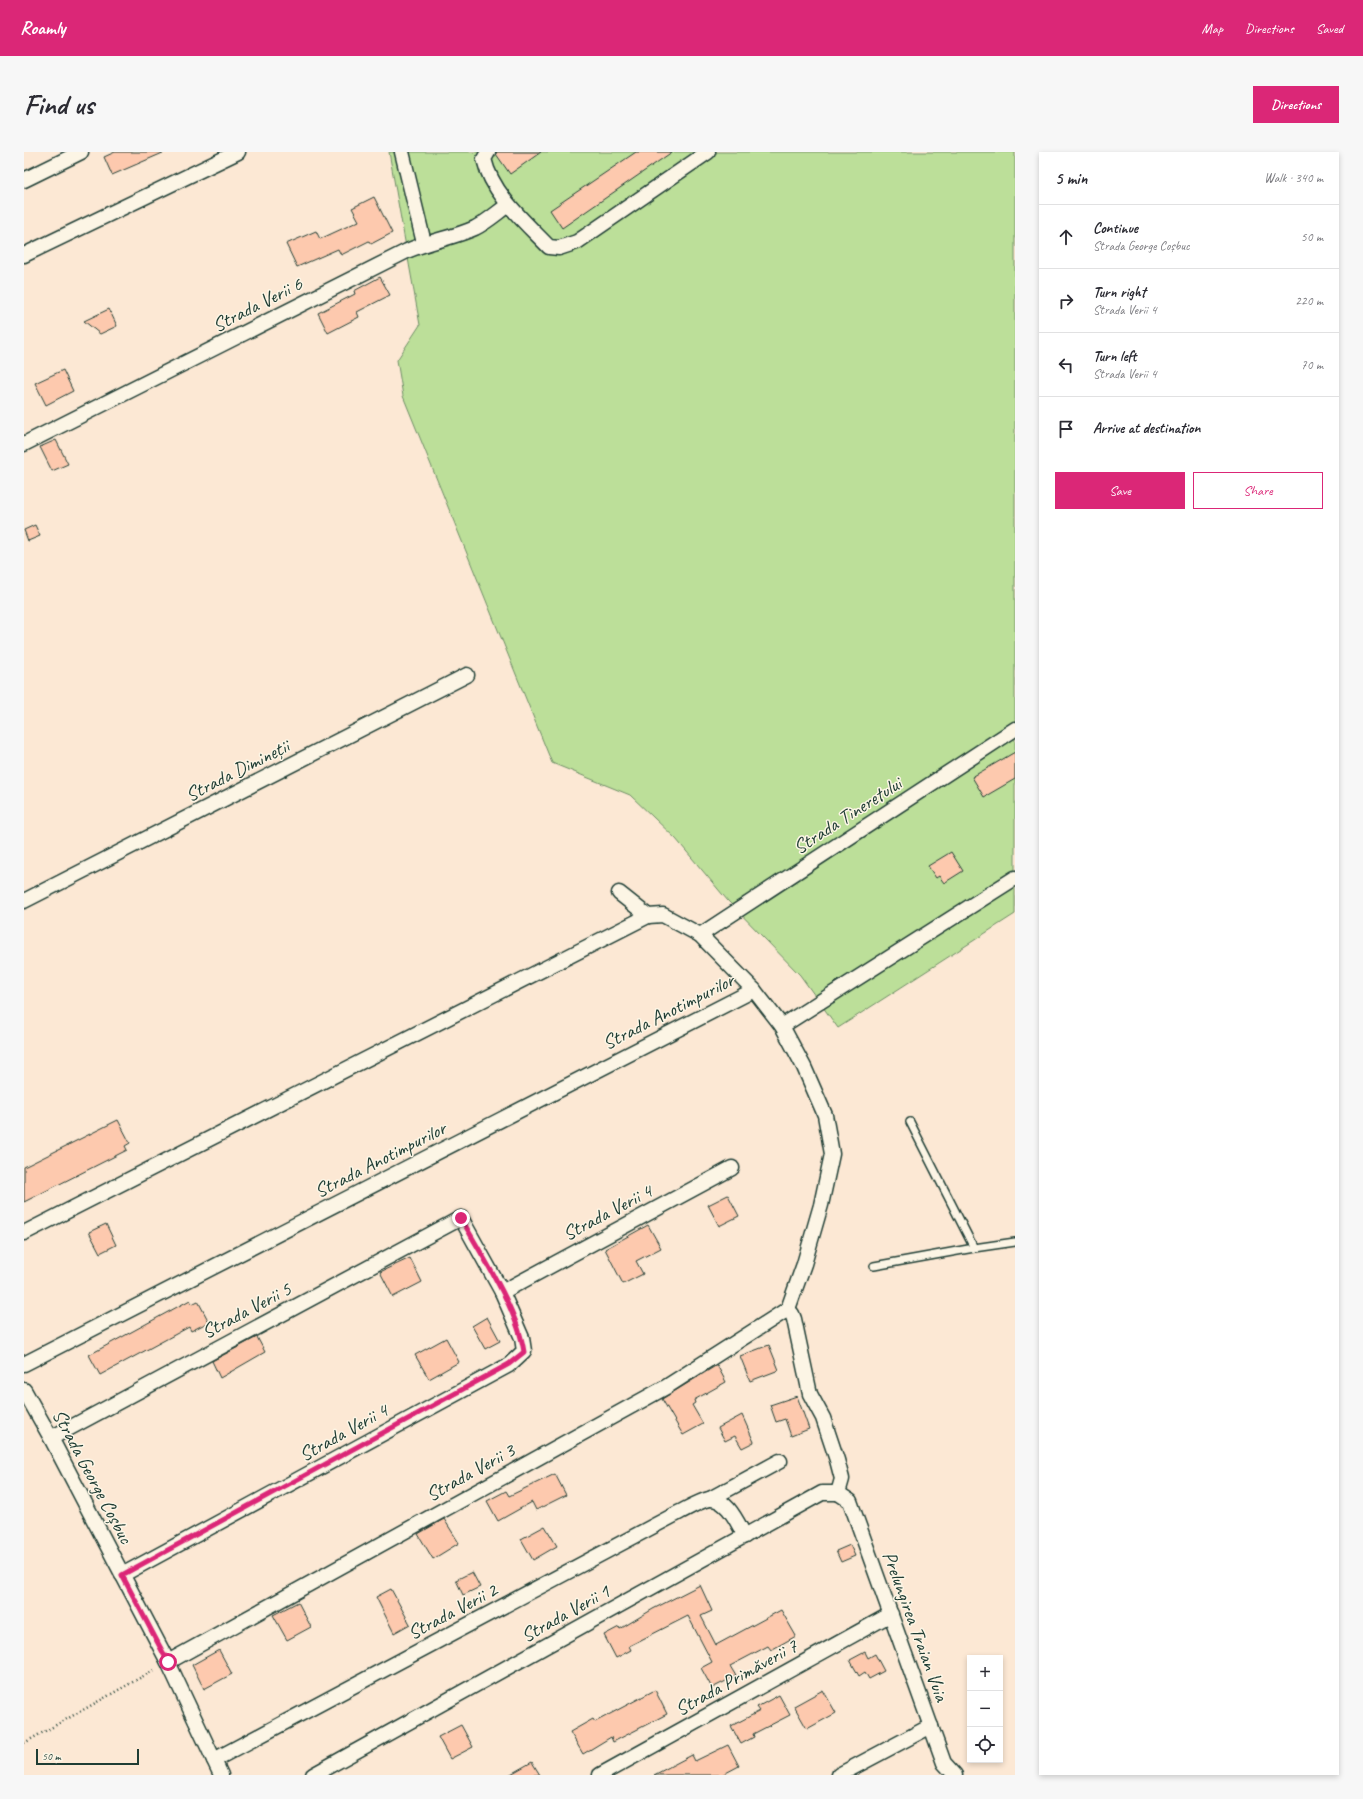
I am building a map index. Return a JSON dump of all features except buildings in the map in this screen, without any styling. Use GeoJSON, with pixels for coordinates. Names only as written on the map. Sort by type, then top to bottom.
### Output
{"type":"FeatureCollection","features":[{"type":"Feature","properties":{"kind":"street"},"geometry":{"type":"LineString","coordinates":[[24,180],[81,152]]}},
{"type":"Feature","properties":{"kind":"street"},"geometry":{"type":"LineString","coordinates":[[24,255],[238,152]]}},
{"type":"Feature","properties":{"kind":"street"},"geometry":{"type":"LineString","coordinates":[[402,152],[424,243]]}},
{"type":"Feature","properties":{"kind":"street"},"geometry":{"type":"LineString","coordinates":[[485,154],[486,170],[508,205],[549,247],[560,248],[577,242],[708,152]]}},
{"type":"Feature","properties":{"kind":"street","name":"Strada Verii 6"},"geometry":{"type":"LineString","coordinates":[[24,444],[424,243],[454,236],[476,227],[508,205]]}},
{"type":"Feature","properties":{"kind":"street","name":"Strada Dimineții"},"geometry":{"type":"LineString","coordinates":[[24,901],[467,675]]}},
{"type":"Feature","properties":{"kind":"street","name":"Strada Tineretului"},"geometry":{"type":"LineString","coordinates":[[700,935],[1015,729]]}},
{"type":"Feature","properties":{"kind":"street"},"geometry":{"type":"LineString","coordinates":[[782,1026],[1015,878]]}},
{"type":"Feature","properties":{"kind":"street"},"geometry":{"type":"LineString","coordinates":[[620,893],[648,916]]}},
{"type":"Feature","properties":{"kind":"street"},"geometry":{"type":"LineString","coordinates":[[24,1233],[648,916],[663,915],[700,935],[754,990],[782,1026],[804,1067],[825,1116],[832,1154],[821,1205],[804,1264],[788,1309],[794,1319],[810,1394],[823,1418],[837,1460],[842,1479],[838,1493]]}},
{"type":"Feature","properties":{"kind":"street","name":"Strada Anotimpurilor"},"geometry":{"type":"LineString","coordinates":[[24,1364],[754,990]]}},
{"type":"Feature","properties":{"kind":"street","name":"Strada Verii 4"},"geometry":{"type":"LineString","coordinates":[[502,1292],[732,1168]]}},
{"type":"Feature","properties":{"kind":"street","name":"Strada Verii 4"},"geometry":{"type":"LineString","coordinates":[[122,1575],[509,1364],[524,1352],[520,1332],[502,1292],[461,1218]]}},
{"type":"Feature","properties":{"kind":"street","name":"Strada Verii 5"},"geometry":{"type":"LineString","coordinates":[[51,1438],[461,1218]]}},
{"type":"Feature","properties":{"kind":"street","name":"Strada Verii 3"},"geometry":{"type":"LineString","coordinates":[[168,1662],[666,1387],[788,1309]]}},
{"type":"Feature","properties":{"kind":"street","name":"Strada George Coșbuc"},"geometry":{"type":"LineString","coordinates":[[24,1390],[51,1438],[168,1662],[221,1775]]}},
{"type":"Feature","properties":{"kind":"street","name":"Strada Verii 2"},"geometry":{"type":"LineString","coordinates":[[214,1760],[680,1512],[710,1499],[780,1461]]}},
{"type":"Feature","properties":{"kind":"street","name":"Strada Verii 1"},"geometry":{"type":"LineString","coordinates":[[313,1775],[822,1493],[838,1493]]}},
{"type":"Feature","properties":{"kind":"street","name":"Prelungirea Traian Vuia"},"geometry":{"type":"LineString","coordinates":[[838,1493],[850,1501],[944,1763],[955,1775]]}},
{"type":"Feature","properties":{"kind":"street"},"geometry":{"type":"LineString","coordinates":[[710,1499],[720,1502],[727,1507],[745,1536]]}},
{"type":"Feature","properties":{"kind":"street","name":"Strada Primăverii 7"},"geometry":{"type":"LineString","coordinates":[[600,1775],[891,1614]]}},
{"type":"Feature","properties":{"kind":"street"},"geometry":{"type":"LineString","coordinates":[[872,1625],[898,1634]]}},
{"type":"Feature","properties":{"kind":"street"},"geometry":{"type":"LineString","coordinates":[[840,1775],[930,1726]]}},
{"type":"Feature","properties":{"kind":"lane"},"geometry":{"type":"LineString","coordinates":[[910,1122],[974,1248]]}},
{"type":"Feature","properties":{"kind":"lane"},"geometry":{"type":"LineString","coordinates":[[874,1266],[1015,1242]]}},
{"type":"Feature","properties":{"kind":"path"},"geometry":{"type":"LineString","coordinates":[[24,1743],[168,1662]]}},
{"type":"Feature","properties":{"kind":"green space"},"geometry":{"type":"Polygon","coordinates":[[[389,152],[1015,152],[1015,914],[838,1028],[800,975],[728,901],[676,839],[630,795],[552,763],[403,396],[397,360],[420,325],[389,152]]]}},
{"type":"Feature","properties":{"kind":"route"},"geometry":{"type":"LineString","coordinates":[[168,1662],[122,1575],[509,1364],[524,1352],[522,1338],[515,1319],[502,1292],[461,1218]]}}]}
